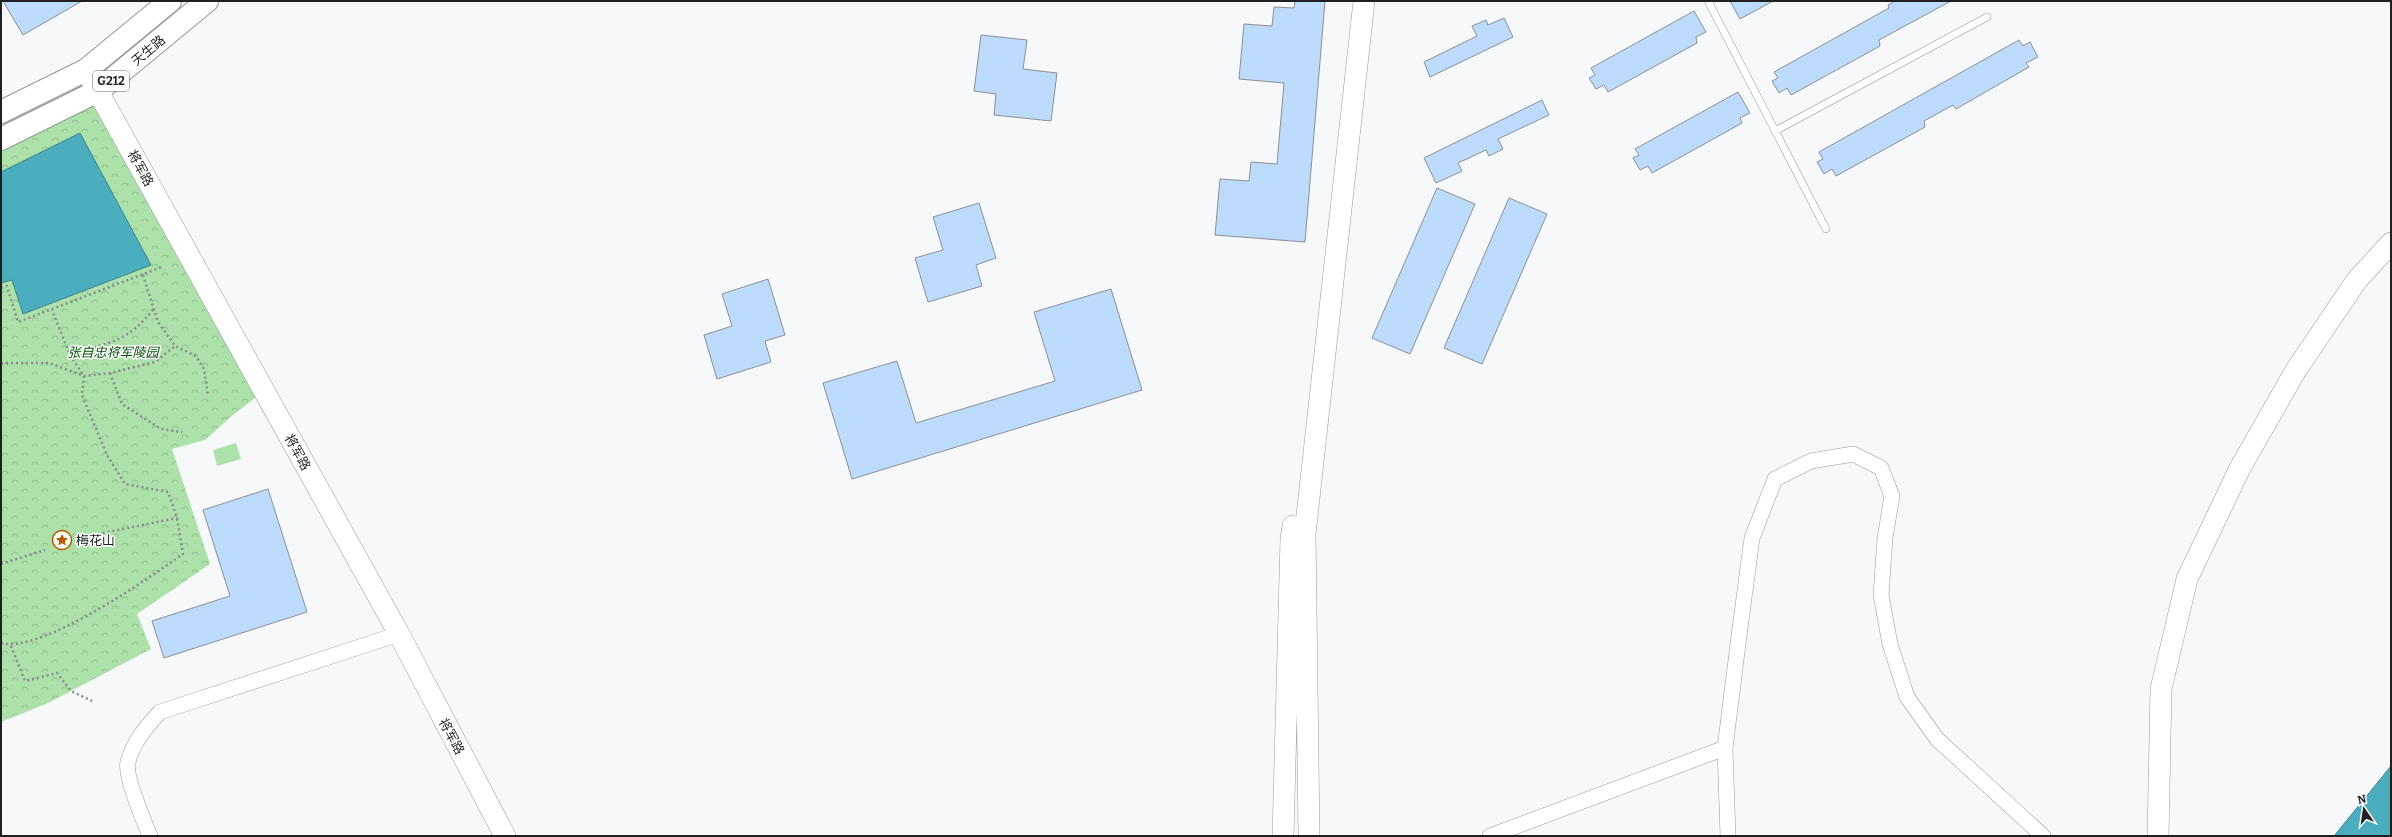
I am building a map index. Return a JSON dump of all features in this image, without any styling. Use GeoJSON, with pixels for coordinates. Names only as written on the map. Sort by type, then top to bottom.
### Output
{"type":"FeatureCollection","features":[{"type":"Feature","properties":{"kind":"highway","name":"天生路"},"geometry":{"type":"LineString","coordinates":[[1,112],[86,70],[170,1]]}},
{"type":"Feature","properties":{"kind":"highway","name":"天生路"},"geometry":{"type":"LineString","coordinates":[[1,138],[98,91],[207,1]]}},
{"type":"Feature","properties":{"kind":"street"},"geometry":{"type":"LineString","coordinates":[[1310,836],[1305,534],[1327,324],[1364,1]]}},
{"type":"Feature","properties":{"kind":"street","name":"将军路"},"geometry":{"type":"LineString","coordinates":[[86,70],[398,634],[505,836]]}},
{"type":"Feature","properties":{"kind":"street"},"geometry":{"type":"LineString","coordinates":[[2158,836],[2161,689],[2187,579],[2240,468],[2296,370],[2357,280],[2391,243]]}},
{"type":"Feature","properties":{"kind":"street"},"geometry":{"type":"LineString","coordinates":[[1282,836],[1291,539],[1327,324]]}},
{"type":"Feature","properties":{"kind":"street"},"geometry":{"type":"LineString","coordinates":[[1728,836],[1725,748],[1752,538],[1775,479],[1811,461],[1853,454],[1881,468],[1892,496],[1885,538],[1881,595],[1890,644],[1906,697],[1937,739],[2043,836]]}},
{"type":"Feature","properties":{"kind":"street"},"geometry":{"type":"LineString","coordinates":[[150,836],[134,796],[127,763],[142,731],[160,712],[398,634]]}},
{"type":"Feature","properties":{"kind":"street"},"geometry":{"type":"LineString","coordinates":[[1490,836],[1725,748]]}},
{"type":"Feature","properties":{"kind":"lane"},"geometry":{"type":"LineString","coordinates":[[1708,1],[1826,229]]}},
{"type":"Feature","properties":{"kind":"lane"},"geometry":{"type":"LineString","coordinates":[[1775,131],[1987,17]]}},
{"type":"Feature","properties":{"kind":"path"},"geometry":{"type":"LineString","coordinates":[[1,288],[7,286],[18,322],[162,267]]}},
{"type":"Feature","properties":{"kind":"path"},"geometry":{"type":"LineString","coordinates":[[143,275],[155,307],[158,322],[175,346],[196,356],[204,369],[208,396]]}},
{"type":"Feature","properties":{"kind":"path"},"geometry":{"type":"LineString","coordinates":[[70,355],[117,341],[140,326],[155,307]]}},
{"type":"Feature","properties":{"kind":"path"},"geometry":{"type":"LineString","coordinates":[[1,644],[11,646],[37,639],[86,616],[134,589],[183,554],[177,518],[168,492],[125,484],[107,455],[82,394],[84,376],[70,355],[52,310]]}},
{"type":"Feature","properties":{"kind":"path"},"geometry":{"type":"LineString","coordinates":[[1,363],[49,363],[84,376],[110,373],[155,362],[175,346]]}},
{"type":"Feature","properties":{"kind":"path"},"geometry":{"type":"LineString","coordinates":[[110,373],[122,404],[161,429],[182,432]]}},
{"type":"Feature","properties":{"kind":"path"},"geometry":{"type":"LineString","coordinates":[[83,537],[177,518]]}},
{"type":"Feature","properties":{"kind":"path"},"geometry":{"type":"LineString","coordinates":[[1,564],[45,550]]}},
{"type":"Feature","properties":{"kind":"path"},"geometry":{"type":"LineString","coordinates":[[11,646],[25,681],[57,673],[71,691],[92,701]]}},
{"type":"Feature","properties":{"kind":"green space","name":"张自忠将军陵园"},"geometry":{"type":"Polygon","coordinates":[[[98,91],[264,391],[233,415],[205,440],[172,449],[210,564],[137,614],[151,649],[48,703],[1,722],[1,141],[98,91]]]}},
{"type":"Feature","properties":{"kind":"green space"},"geometry":{"type":"Polygon","coordinates":[[[236,443],[241,459],[217,466],[213,450],[236,443]]]}},
{"type":"Feature","properties":{"kind":"water"},"geometry":{"type":"Polygon","coordinates":[[[80,133],[151,265],[23,314],[12,280],[1,283],[1,172],[80,133]]]}},
{"type":"Feature","properties":{"kind":"water"},"geometry":{"type":"Polygon","coordinates":[[[2391,766],[2391,836],[2334,836],[2391,766]]]}},
{"type":"Feature","properties":{"kind":"building"},"geometry":{"type":"Polygon","coordinates":[[[3,1],[82,1],[23,35],[3,1]]]}},
{"type":"Feature","properties":{"kind":"building"},"geometry":{"type":"Polygon","coordinates":[[[1295,1],[1325,1],[1305,242],[1215,235],[1220,179],[1249,181],[1251,162],[1277,164],[1284,83],[1239,79],[1244,24],[1272,26],[1274,7],[1294,8],[1295,1]]]}},
{"type":"Feature","properties":{"kind":"building"},"geometry":{"type":"Polygon","coordinates":[[[1730,1],[1773,1],[1740,19],[1730,1]]]}},
{"type":"Feature","properties":{"kind":"building"},"geometry":{"type":"Polygon","coordinates":[[[1895,1],[1951,1],[1879,40],[1880,46],[1791,95],[1787,88],[1779,93],[1772,81],[1778,78],[1774,72],[1889,8],[1888,5],[1895,1]]]}},
{"type":"Feature","properties":{"kind":"building"},"geometry":{"type":"Polygon","coordinates":[[[1694,11],[1706,32],[1696,37],[1697,43],[1608,92],[1604,85],[1596,89],[1589,78],[1595,75],[1591,68],[1694,11]]]}},
{"type":"Feature","properties":{"kind":"building"},"geometry":{"type":"Polygon","coordinates":[[[1504,18],[1513,37],[1430,77],[1424,62],[1477,36],[1472,26],[1486,20],[1488,25],[1504,18]]]}},
{"type":"Feature","properties":{"kind":"building"},"geometry":{"type":"Polygon","coordinates":[[[981,35],[1027,40],[1023,69],[1057,73],[1051,121],[994,115],[996,94],[974,91],[981,35]]]}},
{"type":"Feature","properties":{"kind":"building"},"geometry":{"type":"Polygon","coordinates":[[[2019,40],[2023,46],[2030,42],[2038,57],[2026,63],[2029,67],[1956,109],[1953,105],[1924,121],[1925,127],[1836,176],[1832,169],[1824,174],[1817,162],[1823,159],[1819,152],[2019,40]]]}},
{"type":"Feature","properties":{"kind":"building"},"geometry":{"type":"Polygon","coordinates":[[[1738,92],[1750,113],[1740,118],[1742,123],[1652,173],[1648,166],[1640,170],[1633,158],[1639,155],[1635,149],[1738,92]]]}},
{"type":"Feature","properties":{"kind":"building"},"geometry":{"type":"Polygon","coordinates":[[[1542,100],[1549,115],[1498,139],[1503,149],[1489,156],[1486,150],[1458,163],[1462,171],[1436,183],[1424,158],[1542,100]]]}},
{"type":"Feature","properties":{"kind":"building"},"geometry":{"type":"Polygon","coordinates":[[[1437,188],[1475,204],[1410,354],[1372,338],[1437,188]]]}},
{"type":"Feature","properties":{"kind":"building"},"geometry":{"type":"Polygon","coordinates":[[[1509,198],[1547,214],[1482,364],[1444,348],[1509,198]]]}},
{"type":"Feature","properties":{"kind":"building"},"geometry":{"type":"Polygon","coordinates":[[[979,203],[996,258],[976,265],[982,286],[928,302],[915,258],[943,250],[933,217],[979,203]]]}},
{"type":"Feature","properties":{"kind":"building"},"geometry":{"type":"Polygon","coordinates":[[[768,279],[785,335],[765,341],[771,362],[717,379],[704,335],[732,326],[722,294],[768,279]]]}},
{"type":"Feature","properties":{"kind":"building"},"geometry":{"type":"Polygon","coordinates":[[[1111,289],[1142,390],[852,479],[823,383],[897,361],[916,423],[1055,381],[1034,312],[1111,289]]]}},
{"type":"Feature","properties":{"kind":"building"},"geometry":{"type":"Polygon","coordinates":[[[268,489],[307,612],[164,658],[152,621],[230,596],[203,510],[268,489]]]}},
{"type":"Feature","properties":{"kind":"place","name":"梅花山"},"geometry":{"type":"Point","coordinates":[62,540]}}]}
